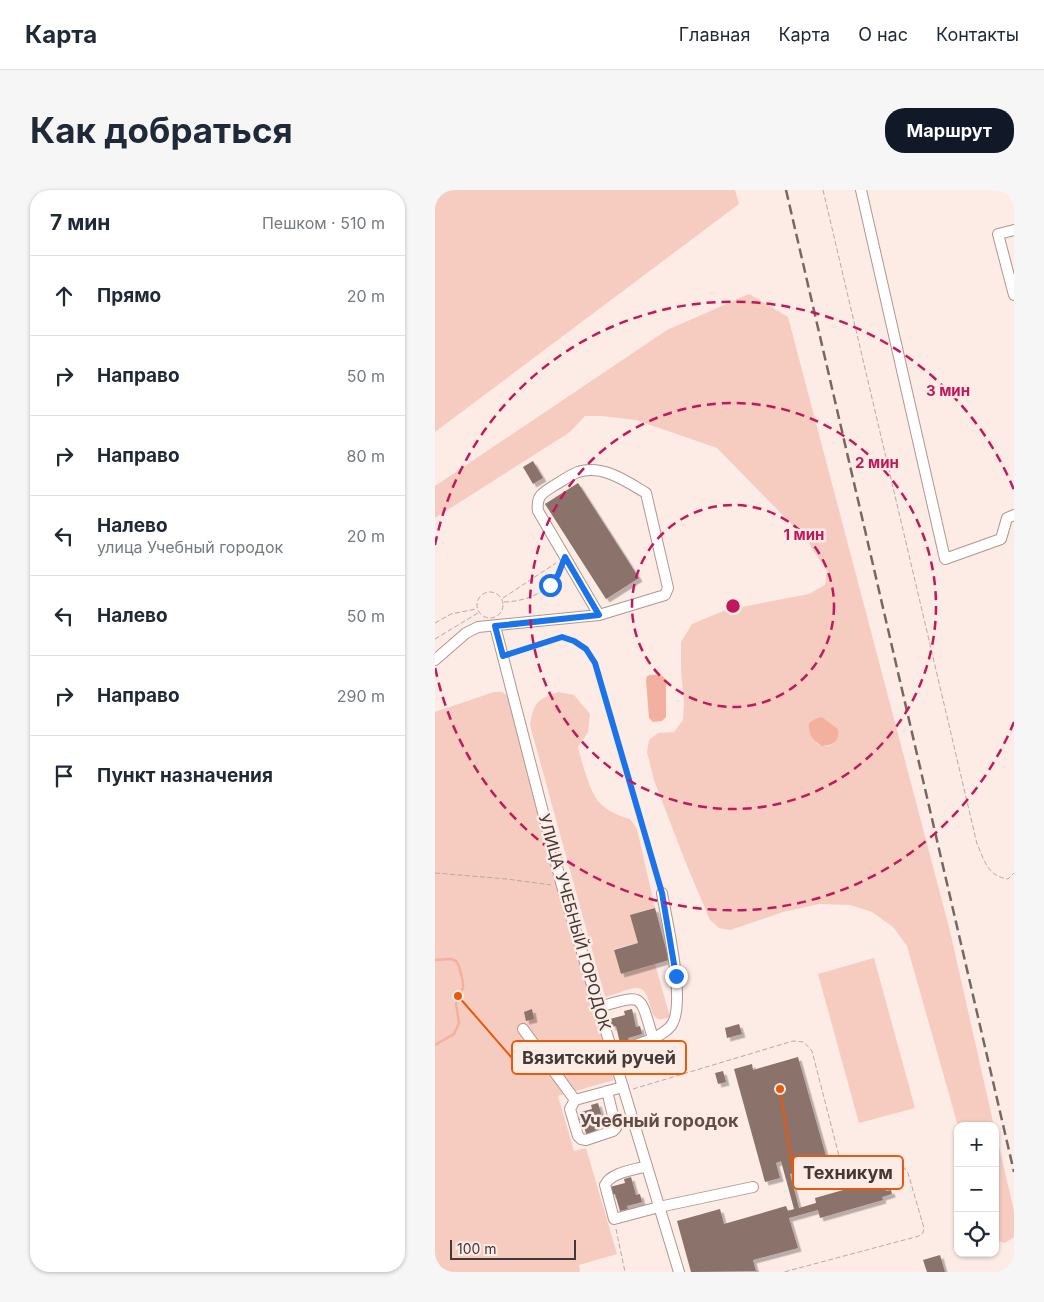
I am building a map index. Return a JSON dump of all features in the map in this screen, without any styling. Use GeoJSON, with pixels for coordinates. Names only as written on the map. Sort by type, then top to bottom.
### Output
{"type":"FeatureCollection","features":[{"type":"Feature","properties":{"kind":"lane"},"geometry":{"type":"LineString","coordinates":[[861,190],[945,559],[1001,539],[1007,518],[1014,515]]}},
{"type":"Feature","properties":{"kind":"lane"},"geometry":{"type":"LineString","coordinates":[[1014,230],[998,234],[1014,295]]}},
{"type":"Feature","properties":{"kind":"lane"},"geometry":{"type":"LineString","coordinates":[[435,660],[466,632],[477,627],[599,615],[665,595],[669,588],[646,493],[619,477],[591,470],[577,472],[540,494],[537,502],[538,511],[599,615]]}},
{"type":"Feature","properties":{"kind":"lane","name":"УЛИЦА УЧЕБНЫЙ ГОРОДОК"},"geometry":{"type":"LineString","coordinates":[[495,626],[563,886],[679,1272]]}},
{"type":"Feature","properties":{"kind":"lane"},"geometry":{"type":"LineString","coordinates":[[612,1052],[653,1038],[670,1028],[675,1019],[677,1008],[676,976],[662,893]]}},
{"type":"Feature","properties":{"kind":"lane"},"geometry":{"type":"LineString","coordinates":[[599,1007],[631,998],[638,999],[643,1004],[653,1038]]}},
{"type":"Feature","properties":{"kind":"lane"},"geometry":{"type":"LineString","coordinates":[[523,1029],[575,1100]]}},
{"type":"Feature","properties":{"kind":"lane"},"geometry":{"type":"LineString","coordinates":[[607,1091],[615,1128],[613,1131],[586,1140],[581,1139],[578,1136],[570,1109],[575,1100],[607,1091],[624,1089]]}},
{"type":"Feature","properties":{"kind":"lane"},"geometry":{"type":"LineString","coordinates":[[647,1166],[607,1180],[605,1185],[614,1219],[659,1206],[753,1188]]}},
{"type":"Feature","properties":{"kind":"path"},"geometry":{"type":"LineString","coordinates":[[823,190],[977,844],[989,869],[997,877],[1008,879],[1014,873]]}},
{"type":"Feature","properties":{"kind":"path"},"geometry":{"type":"LineString","coordinates":[[502,598],[565,557]]}},
{"type":"Feature","properties":{"kind":"path"},"geometry":{"type":"LineString","coordinates":[[503,602],[533,597],[543,591],[558,575],[565,557]]}},
{"type":"Feature","properties":{"kind":"path"},"geometry":{"type":"LineString","coordinates":[[487,592],[495,593],[502,598],[503,602],[501,613],[495,618],[488,619],[479,613],[477,609],[477,600],[487,592]]}},
{"type":"Feature","properties":{"kind":"path"},"geometry":{"type":"LineString","coordinates":[[435,623],[451,614],[477,609]]}},
{"type":"Feature","properties":{"kind":"path"},"geometry":{"type":"LineString","coordinates":[[435,638],[479,613]]}},
{"type":"Feature","properties":{"kind":"path"},"geometry":{"type":"LineString","coordinates":[[503,656],[562,637],[574,641],[586,649],[595,663],[662,893]]}},
{"type":"Feature","properties":{"kind":"path"},"geometry":{"type":"LineString","coordinates":[[435,873],[563,886]]}},
{"type":"Feature","properties":{"kind":"path"},"geometry":{"type":"LineString","coordinates":[[624,1089],[793,1041],[804,1042],[812,1051],[839,1156],[844,1163],[850,1166],[893,1163],[902,1165],[908,1173],[924,1228],[923,1233],[919,1236],[784,1272]]}},
{"type":"Feature","properties":{"kind":"path"},"geometry":{"type":"LineString","coordinates":[[614,1219],[625,1272]]}},
{"type":"Feature","properties":{"kind":"shaded area"},"geometry":{"type":"Polygon","coordinates":[[[435,190],[735,190],[739,204],[435,432],[435,190]]]}},
{"type":"Feature","properties":{"kind":"shaded area"},"geometry":{"type":"Polygon","coordinates":[[[749,294],[788,317],[950,931],[993,1122],[957,1122],[907,946],[893,927],[872,912],[850,905],[819,904],[783,912],[730,930],[719,928],[710,920],[654,780],[647,752],[649,740],[658,733],[674,732],[683,720],[681,642],[692,624],[726,610],[809,594],[825,585],[827,571],[806,539],[717,448],[636,420],[585,416],[570,432],[435,518],[435,486],[667,330],[749,294]],[[822,717],[816,743],[828,746],[835,742],[838,729],[822,717]]]}},
{"type":"Feature","properties":{"kind":"shaded area"},"geometry":{"type":"Polygon","coordinates":[[[647,676],[661,676],[666,681],[666,717],[662,721],[653,722],[649,718],[646,680],[647,676]]]}},
{"type":"Feature","properties":{"kind":"shaded area"},"geometry":{"type":"Polygon","coordinates":[[[494,692],[502,692],[509,697],[614,1080],[558,1096],[574,1151],[586,1148],[617,1254],[579,1265],[580,1272],[435,1272],[435,712],[494,692]]]}},
{"type":"Feature","properties":{"kind":"shaded area"},"geometry":{"type":"Polygon","coordinates":[[[558,692],[574,695],[590,714],[588,732],[578,747],[586,776],[599,802],[613,813],[630,819],[637,829],[655,908],[631,915],[638,943],[614,949],[621,974],[655,964],[670,1017],[658,1019],[652,1012],[645,992],[641,989],[636,988],[605,997],[530,725],[533,711],[538,703],[545,697],[558,692]]]}},
{"type":"Feature","properties":{"kind":"shaded area"},"geometry":{"type":"Polygon","coordinates":[[[822,717],[838,729],[838,737],[835,742],[822,746],[811,736],[809,723],[822,717]]]}},
{"type":"Feature","properties":{"kind":"shaded area"},"geometry":{"type":"Polygon","coordinates":[[[874,958],[915,1108],[859,1123],[818,974],[874,958]]]}},
{"type":"Feature","properties":{"kind":"shaded area"},"geometry":{"type":"Polygon","coordinates":[[[999,1146],[1014,1211],[1014,1237],[1005,1243],[999,1241],[999,1146]]]}},
{"type":"Feature","properties":{"kind":"building"},"geometry":{"type":"Polygon","coordinates":[[[533,461],[543,478],[533,484],[523,467],[533,461]]]}},
{"type":"Feature","properties":{"kind":"building"},"geometry":{"type":"Polygon","coordinates":[[[578,483],[639,578],[606,599],[545,504],[578,483]]]}},
{"type":"Feature","properties":{"kind":"building"},"geometry":{"type":"Polygon","coordinates":[[[655,908],[669,960],[621,974],[614,950],[638,943],[630,915],[655,908]]]}},
{"type":"Feature","properties":{"kind":"building"},"geometry":{"type":"Polygon","coordinates":[[[532,1009],[534,1019],[526,1021],[524,1012],[532,1009]]]}},
{"type":"Feature","properties":{"kind":"building"},"geometry":{"type":"Polygon","coordinates":[[[632,1009],[636,1027],[640,1026],[642,1034],[628,1038],[629,1041],[620,1043],[616,1026],[612,1027],[610,1019],[625,1015],[624,1011],[632,1009]]]}},
{"type":"Feature","properties":{"kind":"building"},"geometry":{"type":"Polygon","coordinates":[[[739,1024],[742,1034],[727,1038],[725,1028],[739,1024]]]}},
{"type":"Feature","properties":{"kind":"building"},"geometry":{"type":"Polygon","coordinates":[[[798,1057],[828,1163],[790,1174],[799,1208],[816,1203],[815,1198],[882,1179],[886,1191],[891,1190],[892,1194],[882,1197],[883,1200],[820,1218],[818,1210],[789,1218],[798,1248],[753,1260],[756,1271],[691,1272],[677,1221],[720,1209],[724,1224],[786,1206],[788,1211],[794,1209],[781,1161],[776,1163],[780,1178],[765,1182],[734,1069],[752,1064],[753,1070],[798,1057]]]}},
{"type":"Feature","properties":{"kind":"building"},"geometry":{"type":"Polygon","coordinates":[[[723,1071],[726,1082],[718,1084],[715,1073],[723,1071]]]}},
{"type":"Feature","properties":{"kind":"building"},"geometry":{"type":"Polygon","coordinates":[[[598,1103],[603,1120],[607,1119],[609,1127],[594,1131],[596,1135],[587,1137],[582,1119],[579,1120],[577,1113],[592,1109],[591,1105],[598,1103]]]}},
{"type":"Feature","properties":{"kind":"building"},"geometry":{"type":"Polygon","coordinates":[[[631,1177],[636,1195],[640,1194],[642,1202],[627,1206],[628,1209],[620,1211],[615,1194],[612,1195],[610,1187],[625,1183],[624,1179],[631,1177]]]}},
{"type":"Feature","properties":{"kind":"building"},"geometry":{"type":"Polygon","coordinates":[[[940,1255],[945,1272],[927,1272],[923,1260],[940,1255]]]}},
{"type":"Feature","properties":{"kind":"waterway"},"geometry":{"type":"LineString","coordinates":[[435,960],[451,959],[456,961],[463,982],[463,988],[456,1003],[459,1023],[454,1034],[435,1045]]}},
{"type":"Feature","properties":{"kind":"railway"},"geometry":{"type":"LineString","coordinates":[[786,190],[1014,1172]]}},
{"type":"Feature","properties":{"kind":"place","name":"Вязитский ручей"},"geometry":{"type":"Point","coordinates":[458,996]}},
{"type":"Feature","properties":{"kind":"place","name":"Техникум"},"geometry":{"type":"Point","coordinates":[780,1089]}},
{"type":"Feature","properties":{"kind":"district","name":"Учебный городок"},"geometry":{"type":"Point","coordinates":[659,1120]}},
{"type":"Feature","properties":{"kind":"route"},"geometry":{"type":"LineString","coordinates":[[550,585],[558,575],[565,557],[599,615],[495,626],[503,656],[562,637],[574,641],[586,649],[595,663],[662,893],[676,976]]}}]}
